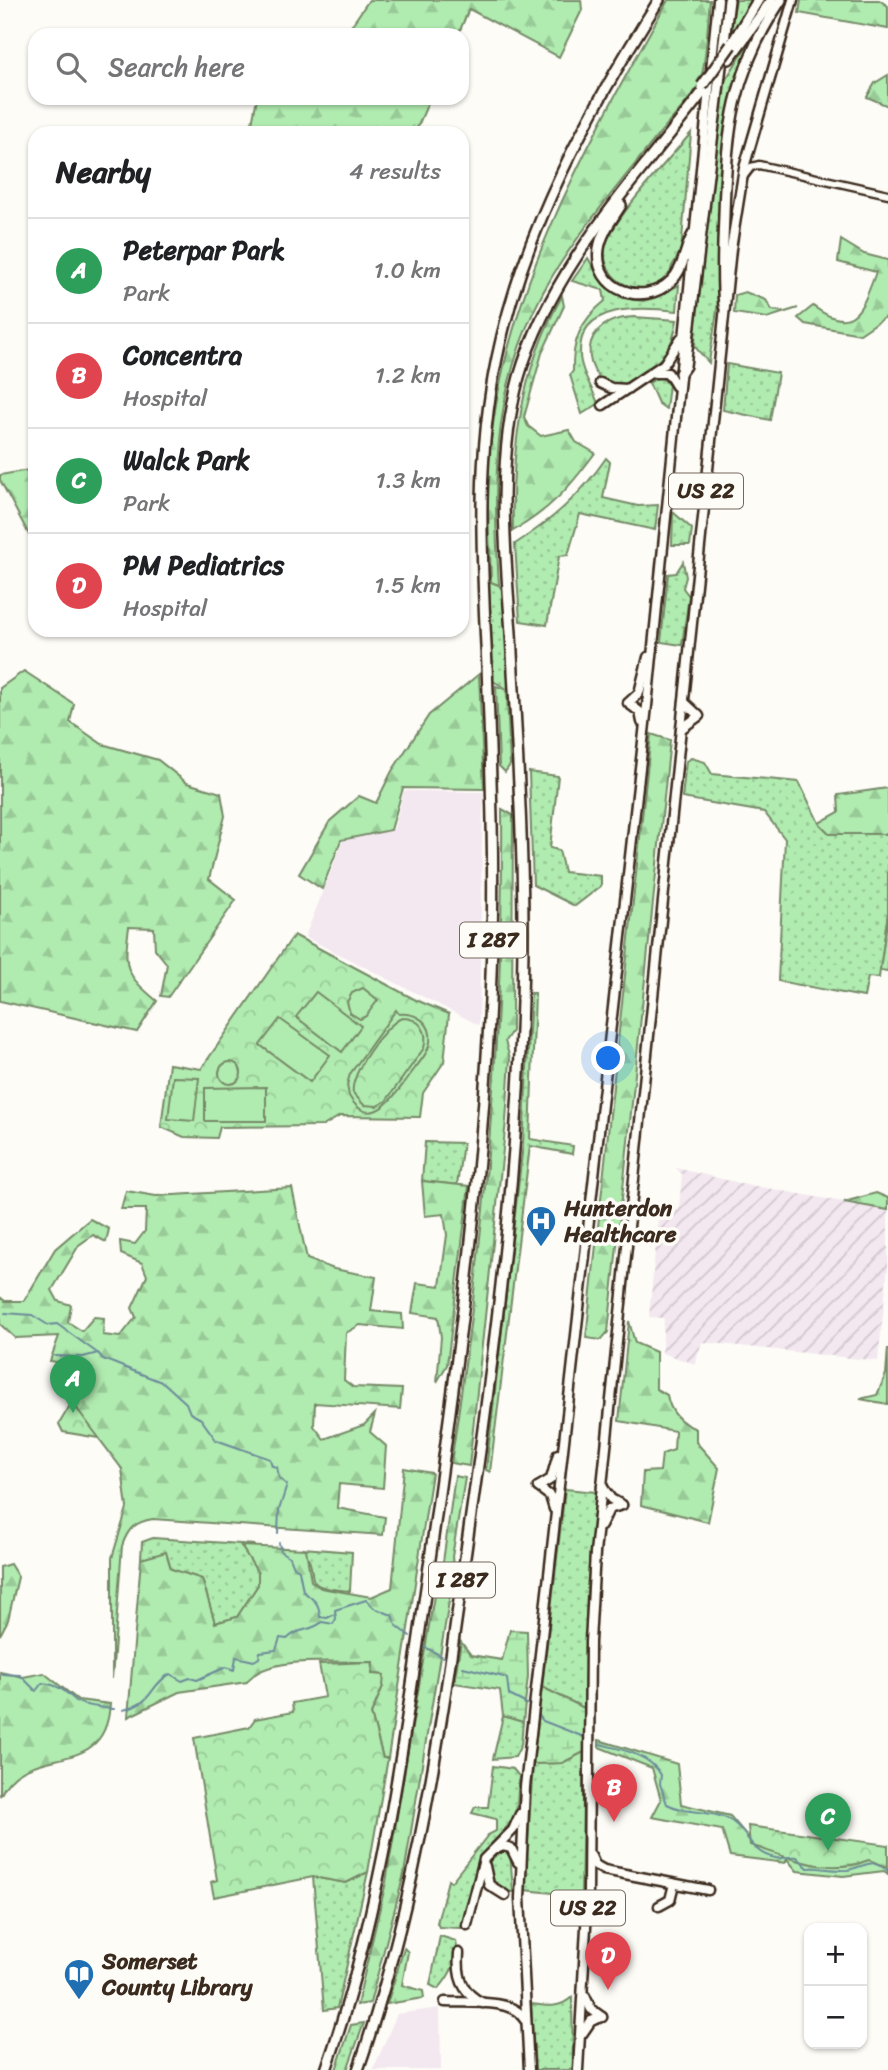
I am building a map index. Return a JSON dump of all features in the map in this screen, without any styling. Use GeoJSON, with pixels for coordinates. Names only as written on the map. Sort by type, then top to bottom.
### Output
{"type":"FeatureCollection","features":[{"type":"Feature","properties":{"kind":"highway"},"geometry":{"type":"LineString","coordinates":[[628,49],[652,0]]}},
{"type":"Feature","properties":{"kind":"highway","name":"I 287"},"geometry":{"type":"LineString","coordinates":[[326,2070],[366,1933],[410,1697],[457,1367],[482,1139],[493,920],[492,809],[481,515],[483,449],[490,394],[511,304],[533,242],[569,161],[628,49],[659,0]]}},
{"type":"Feature","properties":{"kind":"highway","name":"US 22"},"geometry":{"type":"LineString","coordinates":[[529,2070],[520,1869],[525,1787],[642,746],[718,0]]}},
{"type":"Feature","properties":{"kind":"highway"},"geometry":{"type":"LineString","coordinates":[[680,373],[685,366],[729,0]]}},
{"type":"Feature","properties":{"kind":"highway"},"geometry":{"type":"LineString","coordinates":[[702,90],[758,0]]}},
{"type":"Feature","properties":{"kind":"highway","name":"I 287"},"geometry":{"type":"LineString","coordinates":[[358,2070],[401,1928],[429,1790],[483,1431],[510,1187],[521,1021],[523,875],[504,506],[507,434],[520,376],[546,310],[583,246],[772,0]]}},
{"type":"Feature","properties":{"kind":"highway"},"geometry":{"type":"LineString","coordinates":[[724,306],[725,170],[731,112],[750,52],[782,0]]}},
{"type":"Feature","properties":{"kind":"highway","name":"US 22"},"geometry":{"type":"LineString","coordinates":[[578,2070],[588,1892],[590,1642],[597,1538],[724,306],[741,183],[793,0]]}},
{"type":"Feature","properties":{"kind":"highway"},"geometry":{"type":"LineString","coordinates":[[626,191],[625,200],[604,234],[598,253],[603,273],[618,289],[643,295],[666,286],[680,270],[687,244],[694,233]]}},
{"type":"Feature","properties":{"kind":"highway"},"geometry":{"type":"LineString","coordinates":[[603,405],[672,357],[684,333]]}},
{"type":"Feature","properties":{"kind":"highway"},"geometry":{"type":"LineString","coordinates":[[652,373],[670,375],[678,397]]}},
{"type":"Feature","properties":{"kind":"highway"},"geometry":{"type":"LineString","coordinates":[[600,383],[611,388],[627,389]]}},
{"type":"Feature","properties":{"kind":"highway"},"geometry":{"type":"LineString","coordinates":[[642,746],[642,715],[628,703],[639,693],[654,634]]}},
{"type":"Feature","properties":{"kind":"highway"},"geometry":{"type":"LineString","coordinates":[[681,729],[699,716],[684,701]]}},
{"type":"Feature","properties":{"kind":"highway"},"geometry":{"type":"LineString","coordinates":[[555,1518],[551,1496],[538,1487],[553,1476],[566,1427]]}},
{"type":"Feature","properties":{"kind":"highway"},"geometry":{"type":"LineString","coordinates":[[597,1538],[607,1511],[622,1505],[611,1499],[602,1486]]}},
{"type":"Feature","properties":{"kind":"highway"},"geometry":{"type":"LineString","coordinates":[[467,1925],[484,1859],[513,1830],[525,1787]]}},
{"type":"Feature","properties":{"kind":"highway"},"geometry":{"type":"LineString","coordinates":[[505,1895],[493,1889],[487,1880],[486,1864],[489,1856],[499,1847],[511,1848],[520,1869]]}},
{"type":"Feature","properties":{"kind":"highway"},"geometry":{"type":"LineString","coordinates":[[589,1850],[595,1865],[612,1872],[708,1890]]}},
{"type":"Feature","properties":{"kind":"highway"},"geometry":{"type":"LineString","coordinates":[[588,1892],[597,1876],[612,1872]]}},
{"type":"Feature","properties":{"kind":"highway"},"geometry":{"type":"LineString","coordinates":[[660,1906],[670,1900],[674,1884]]}},
{"type":"Feature","properties":{"kind":"highway"},"geometry":{"type":"LineString","coordinates":[[459,1953],[462,1985],[472,1997],[489,2005]]}},
{"type":"Feature","properties":{"kind":"highway"},"geometry":{"type":"LineString","coordinates":[[507,2006],[515,2002],[524,1988]]}},
{"type":"Feature","properties":{"kind":"highway"},"geometry":{"type":"LineString","coordinates":[[580,2036],[591,2021],[602,2018],[588,2006],[583,1989]]}},
{"type":"Feature","properties":{"kind":"highway"},"geometry":{"type":"LineString","coordinates":[[445,2002],[507,2006],[518,2009],[526,2022]]}},
{"type":"Feature","properties":{"kind":"main road"},"geometry":{"type":"LineString","coordinates":[[750,149],[754,162],[759,165],[888,194]]}},
{"type":"Feature","properties":{"kind":"main road"},"geometry":{"type":"LineString","coordinates":[[741,183],[748,169],[759,165]]}},
{"type":"Feature","properties":{"kind":"shaded area"},"geometry":{"type":"Polygon","coordinates":[[[404,791],[483,792],[479,1025],[305,937],[343,841],[394,829],[404,791]]]}},
{"type":"Feature","properties":{"kind":"shaded area"},"geometry":{"type":"Polygon","coordinates":[[[676,1168],[739,1183],[888,1210],[888,1266],[878,1361],[702,1342],[695,1364],[662,1353],[664,1318],[649,1317],[659,1209],[679,1210],[682,1174],[676,1168]]]}},
{"type":"Feature","properties":{"kind":"shaded area"},"geometry":{"type":"Polygon","coordinates":[[[440,2008],[441,2070],[373,2070],[397,2014],[440,2008]]]}},
{"type":"Feature","properties":{"kind":"green space"},"geometry":{"type":"Polygon","coordinates":[[[369,0],[581,0],[582,10],[559,57],[469,9],[461,28],[350,28],[369,0]]]}},
{"type":"Feature","properties":{"kind":"green space"},"geometry":{"type":"Polygon","coordinates":[[[668,0],[710,0],[701,78],[690,97],[565,256],[533,312],[518,349],[501,425],[497,464],[499,585],[491,582],[489,466],[499,388],[513,329],[555,216],[609,107],[668,0]]]}},
{"type":"Feature","properties":{"kind":"green space"},"geometry":{"type":"Polygon","coordinates":[[[736,0],[752,0],[727,45],[736,0]]]}},
{"type":"Feature","properties":{"kind":"green space"},"geometry":{"type":"Polygon","coordinates":[[[801,0],[879,0],[888,6],[888,29],[799,13],[801,0]]]}},
{"type":"Feature","properties":{"kind":"green space"},"geometry":{"type":"Polygon","coordinates":[[[746,47],[749,49],[737,79],[725,138],[718,298],[709,363],[695,347],[696,312],[723,84],[746,47]]]}},
{"type":"Feature","properties":{"kind":"green space"},"geometry":{"type":"Polygon","coordinates":[[[888,75],[888,106],[867,97],[875,83],[888,75]]]}},
{"type":"Feature","properties":{"kind":"green space"},"geometry":{"type":"Polygon","coordinates":[[[256,105],[427,105],[418,126],[251,126],[256,105]]]}},
{"type":"Feature","properties":{"kind":"green space"},"geometry":{"type":"Polygon","coordinates":[[[691,133],[681,252],[672,266],[669,278],[647,288],[630,286],[615,278],[607,265],[605,249],[609,237],[629,207],[691,133]]]}},
{"type":"Feature","properties":{"kind":"green space"},"geometry":{"type":"Polygon","coordinates":[[[841,240],[864,254],[888,260],[888,315],[860,334],[805,324],[798,318],[813,306],[827,315],[847,319],[861,307],[876,272],[838,262],[841,240]]]}},
{"type":"Feature","properties":{"kind":"green space"},"geometry":{"type":"Polygon","coordinates":[[[588,258],[600,279],[623,298],[643,301],[679,285],[677,311],[631,309],[601,316],[590,325],[582,337],[580,354],[598,404],[582,414],[570,375],[573,371],[576,341],[589,316],[605,301],[603,290],[572,281],[588,258]]]}},
{"type":"Feature","properties":{"kind":"green space"},"geometry":{"type":"Polygon","coordinates":[[[745,292],[766,300],[772,310],[785,312],[798,308],[767,318],[734,313],[735,295],[745,292]]]}},
{"type":"Feature","properties":{"kind":"green space"},"geometry":{"type":"Polygon","coordinates":[[[562,296],[564,306],[542,353],[524,417],[528,426],[541,436],[569,430],[576,442],[595,453],[558,497],[513,531],[514,470],[521,410],[537,352],[562,296]]]}},
{"type":"Feature","properties":{"kind":"green space"},"geometry":{"type":"Polygon","coordinates":[[[634,317],[677,320],[673,337],[668,350],[652,366],[626,384],[613,385],[602,380],[594,370],[590,357],[591,343],[598,331],[612,321],[634,317]]]}},
{"type":"Feature","properties":{"kind":"green space"},"geometry":{"type":"Polygon","coordinates":[[[727,364],[778,373],[770,420],[723,410],[727,364]]]}},
{"type":"Feature","properties":{"kind":"green space"},"geometry":{"type":"Polygon","coordinates":[[[660,376],[669,385],[666,409],[658,403],[649,383],[660,376]]]}},
{"type":"Feature","properties":{"kind":"green space"},"geometry":{"type":"Polygon","coordinates":[[[606,458],[610,462],[603,498],[638,506],[658,505],[655,530],[580,514],[568,555],[559,556],[547,625],[520,621],[515,544],[565,506],[606,458]]]}},
{"type":"Feature","properties":{"kind":"green space"},"geometry":{"type":"Polygon","coordinates":[[[28,470],[28,533],[0,480],[0,475],[28,470]]]}},
{"type":"Feature","properties":{"kind":"green space"},"geometry":{"type":"Polygon","coordinates":[[[673,512],[692,529],[690,545],[672,545],[673,512]]]}},
{"type":"Feature","properties":{"kind":"green space"},"geometry":{"type":"Polygon","coordinates":[[[683,562],[686,577],[683,588],[689,596],[682,645],[661,642],[668,574],[676,573],[683,562]]]}},
{"type":"Feature","properties":{"kind":"green space"},"geometry":{"type":"Polygon","coordinates":[[[489,581],[499,585],[503,591],[509,690],[493,681],[489,581]]]}},
{"type":"Feature","properties":{"kind":"green space"},"geometry":{"type":"Polygon","coordinates":[[[24,671],[74,704],[70,722],[102,744],[158,760],[187,783],[221,793],[225,816],[209,879],[236,900],[168,997],[161,996],[167,964],[155,949],[154,928],[129,927],[126,953],[129,970],[157,1001],[137,1032],[0,1001],[0,688],[24,671]]]}},
{"type":"Feature","properties":{"kind":"green space"},"geometry":{"type":"Polygon","coordinates":[[[479,674],[484,789],[403,788],[391,830],[341,840],[322,889],[299,874],[330,821],[359,796],[376,803],[392,771],[429,715],[479,674]]]}},
{"type":"Feature","properties":{"kind":"green space"},"geometry":{"type":"Polygon","coordinates":[[[496,686],[505,689],[507,694],[510,765],[505,772],[499,766],[496,686]]]}},
{"type":"Feature","properties":{"kind":"green space"},"geometry":{"type":"Polygon","coordinates":[[[651,734],[670,740],[608,1332],[601,1340],[586,1338],[651,734]]]}},
{"type":"Feature","properties":{"kind":"green space"},"geometry":{"type":"Polygon","coordinates":[[[691,758],[705,762],[712,774],[799,782],[819,823],[830,834],[888,834],[888,913],[879,978],[868,977],[864,997],[778,981],[785,839],[764,812],[682,798],[686,761],[691,758]]]}},
{"type":"Feature","properties":{"kind":"green space"},"geometry":{"type":"Polygon","coordinates":[[[529,772],[558,776],[550,848],[559,850],[564,872],[601,876],[601,886],[575,906],[533,885],[529,772]]]}},
{"type":"Feature","properties":{"kind":"green space"},"geometry":{"type":"Polygon","coordinates":[[[888,788],[888,834],[830,834],[819,823],[839,812],[838,795],[888,788]]]}},
{"type":"Feature","properties":{"kind":"green space"},"geometry":{"type":"Polygon","coordinates":[[[502,809],[513,815],[512,1031],[505,1041],[510,1059],[506,1121],[469,1466],[451,1463],[473,1300],[490,1137],[500,973],[502,809]]]}},
{"type":"Feature","properties":{"kind":"green space"},"geometry":{"type":"Polygon","coordinates":[[[888,913],[888,971],[880,970],[888,913]]]}},
{"type":"Feature","properties":{"kind":"green space"},"geometry":{"type":"Polygon","coordinates":[[[294,935],[414,999],[449,1014],[444,1062],[423,1093],[420,1117],[340,1116],[323,1126],[220,1127],[217,1138],[184,1137],[161,1127],[169,1064],[201,1069],[294,935]]]}},
{"type":"Feature","properties":{"kind":"green space"},"geometry":{"type":"Polygon","coordinates":[[[363,988],[378,1000],[366,1016],[360,1019],[350,1013],[347,1002],[352,993],[363,988]]]}},
{"type":"Feature","properties":{"kind":"green space"},"geometry":{"type":"Polygon","coordinates":[[[316,992],[361,1026],[342,1052],[296,1017],[316,992]]]}},
{"type":"Feature","properties":{"kind":"green space"},"geometry":{"type":"Polygon","coordinates":[[[531,993],[535,993],[530,1139],[573,1146],[572,1154],[530,1146],[490,1472],[486,1470],[523,1144],[531,993]]]}},
{"type":"Feature","properties":{"kind":"green space"},"geometry":{"type":"Polygon","coordinates":[[[396,1010],[399,1014],[417,1017],[426,1024],[430,1035],[427,1051],[398,1092],[382,1107],[366,1111],[357,1107],[349,1096],[347,1085],[350,1074],[396,1010]],[[402,1018],[395,1022],[362,1063],[353,1085],[353,1093],[364,1105],[377,1106],[386,1101],[424,1048],[425,1036],[422,1027],[414,1020],[402,1018]]]}},
{"type":"Feature","properties":{"kind":"green space"},"geometry":{"type":"Polygon","coordinates":[[[280,1019],[330,1055],[310,1082],[260,1045],[280,1019]]]}},
{"type":"Feature","properties":{"kind":"green space"},"geometry":{"type":"Polygon","coordinates":[[[230,1062],[238,1065],[241,1073],[238,1081],[230,1084],[222,1081],[219,1073],[222,1065],[230,1062]]]}},
{"type":"Feature","properties":{"kind":"green space"},"geometry":{"type":"Polygon","coordinates":[[[173,1077],[199,1078],[194,1121],[168,1119],[173,1077]]]}},
{"type":"Feature","properties":{"kind":"green space"},"geometry":{"type":"Polygon","coordinates":[[[266,1087],[266,1121],[205,1121],[205,1088],[266,1087]]]}},
{"type":"Feature","properties":{"kind":"green space"},"geometry":{"type":"Polygon","coordinates":[[[425,1142],[463,1143],[457,1185],[422,1181],[425,1142]]]}},
{"type":"Feature","properties":{"kind":"green space"},"geometry":{"type":"Polygon","coordinates":[[[422,1181],[469,1186],[447,1365],[437,1382],[441,1337],[438,1317],[412,1313],[417,1283],[440,1286],[447,1235],[444,1214],[425,1216],[422,1181]]]}},
{"type":"Feature","properties":{"kind":"green space"},"geometry":{"type":"Polygon","coordinates":[[[292,1188],[307,1259],[334,1269],[376,1277],[371,1311],[402,1314],[403,1329],[360,1325],[346,1333],[344,1380],[353,1387],[402,1389],[400,1409],[315,1403],[314,1426],[324,1439],[364,1425],[375,1414],[370,1432],[386,1446],[383,1488],[339,1484],[337,1508],[385,1517],[383,1535],[153,1519],[137,1524],[130,1530],[122,1546],[112,1679],[112,1558],[127,1508],[122,1469],[70,1400],[77,1383],[66,1364],[50,1361],[59,1336],[15,1338],[0,1324],[0,1297],[5,1301],[24,1301],[55,1249],[90,1219],[109,1229],[106,1242],[93,1235],[79,1245],[52,1290],[58,1301],[71,1305],[68,1322],[82,1331],[94,1317],[104,1318],[103,1335],[120,1337],[136,1317],[132,1308],[147,1276],[142,1263],[121,1254],[120,1241],[135,1244],[145,1231],[146,1209],[121,1209],[126,1191],[156,1196],[292,1188]]]}},
{"type":"Feature","properties":{"kind":"green space"},"geometry":{"type":"Polygon","coordinates":[[[876,1193],[888,1198],[888,1210],[844,1202],[876,1193]]]}},
{"type":"Feature","properties":{"kind":"green space"},"geometry":{"type":"Polygon","coordinates":[[[629,1321],[635,1343],[656,1352],[656,1389],[667,1395],[673,1412],[685,1424],[696,1429],[696,1442],[719,1468],[708,1522],[641,1505],[643,1472],[660,1471],[662,1454],[674,1450],[675,1431],[619,1421],[629,1321]]]}},
{"type":"Feature","properties":{"kind":"green space"},"geometry":{"type":"Polygon","coordinates":[[[888,1348],[888,1404],[860,1399],[877,1395],[886,1374],[888,1348]]]}},
{"type":"Feature","properties":{"kind":"green space"},"geometry":{"type":"Polygon","coordinates":[[[72,1402],[99,1438],[63,1432],[59,1424],[72,1402]]]}},
{"type":"Feature","properties":{"kind":"green space"},"geometry":{"type":"Polygon","coordinates":[[[404,1468],[432,1473],[388,1758],[383,1758],[371,1714],[383,1686],[383,1675],[372,1674],[373,1662],[324,1661],[270,1667],[256,1673],[247,1682],[179,1692],[128,1717],[141,1559],[166,1552],[171,1569],[202,1579],[215,1623],[237,1617],[258,1585],[258,1573],[241,1546],[306,1549],[311,1581],[321,1588],[371,1597],[392,1588],[404,1468]]]}},
{"type":"Feature","properties":{"kind":"green space"},"geometry":{"type":"Polygon","coordinates":[[[455,1476],[465,1478],[452,1557],[454,1571],[404,1874],[370,2003],[357,2005],[386,1882],[438,1572],[442,1569],[455,1476]]]}},
{"type":"Feature","properties":{"kind":"green space"},"geometry":{"type":"Polygon","coordinates":[[[565,1489],[596,1492],[587,1588],[584,1708],[542,1687],[565,1489]]]}},
{"type":"Feature","properties":{"kind":"green space"},"geometry":{"type":"Polygon","coordinates":[[[153,1538],[255,1545],[242,1547],[258,1573],[258,1585],[237,1617],[215,1623],[202,1579],[141,1559],[142,1542],[153,1538]]]}},
{"type":"Feature","properties":{"kind":"green space"},"geometry":{"type":"Polygon","coordinates":[[[303,1548],[352,1552],[350,1591],[322,1587],[316,1583],[303,1548]]]}},
{"type":"Feature","properties":{"kind":"green space"},"geometry":{"type":"Polygon","coordinates":[[[10,1564],[18,1577],[8,1620],[0,1635],[0,1567],[10,1564]]]}},
{"type":"Feature","properties":{"kind":"green space"},"geometry":{"type":"Polygon","coordinates":[[[510,1630],[527,1631],[528,1676],[523,1722],[503,1716],[500,1690],[454,1683],[461,1642],[471,1655],[502,1660],[510,1630]]]}},
{"type":"Feature","properties":{"kind":"green space"},"geometry":{"type":"Polygon","coordinates":[[[373,1662],[372,1674],[384,1675],[383,1686],[371,1714],[383,1758],[388,1758],[368,1872],[346,1883],[313,1877],[214,1897],[211,1882],[217,1880],[194,1738],[249,1727],[255,1719],[293,1712],[292,1703],[325,1697],[319,1664],[373,1662]]]}},
{"type":"Feature","properties":{"kind":"green space"},"geometry":{"type":"Polygon","coordinates":[[[0,1672],[23,1677],[44,1673],[78,1700],[110,1704],[105,1729],[94,1744],[80,1753],[27,1768],[12,1779],[0,1796],[0,1672]]]}},
{"type":"Feature","properties":{"kind":"green space"},"geometry":{"type":"Polygon","coordinates":[[[542,1687],[584,1708],[584,1752],[562,1763],[533,1764],[542,1687]]]}},
{"type":"Feature","properties":{"kind":"green space"},"geometry":{"type":"Polygon","coordinates":[[[503,1716],[523,1722],[521,1745],[515,1757],[493,1759],[503,1716]]]}},
{"type":"Feature","properties":{"kind":"green space"},"geometry":{"type":"Polygon","coordinates":[[[599,1740],[677,1764],[681,1804],[730,1816],[753,1843],[877,1847],[888,1865],[888,1874],[884,1871],[843,1876],[797,1871],[787,1859],[785,1863],[730,1856],[722,1830],[652,1817],[661,1800],[652,1768],[599,1747],[599,1740]]]}},
{"type":"Feature","properties":{"kind":"green space"},"geometry":{"type":"Polygon","coordinates":[[[584,1752],[581,1896],[525,1890],[533,1764],[562,1763],[584,1752]]]}},
{"type":"Feature","properties":{"kind":"green space"},"geometry":{"type":"Polygon","coordinates":[[[493,1766],[513,1769],[519,1776],[516,1817],[483,1853],[461,1928],[439,1927],[437,1923],[448,1880],[451,1882],[488,1835],[496,1831],[496,1819],[472,1813],[475,1807],[488,1807],[493,1766]]]}},
{"type":"Feature","properties":{"kind":"green space"},"geometry":{"type":"Polygon","coordinates":[[[748,1826],[888,1845],[888,1867],[869,1860],[824,1866],[794,1860],[750,1845],[748,1826]]]}},
{"type":"Feature","properties":{"kind":"green space"},"geometry":{"type":"Polygon","coordinates":[[[501,1848],[510,1851],[513,1892],[500,1891],[491,1884],[490,1859],[501,1848]]]}},
{"type":"Feature","properties":{"kind":"green space"},"geometry":{"type":"Polygon","coordinates":[[[368,1872],[337,2008],[324,2010],[313,1877],[346,1883],[368,1872]]]}},
{"type":"Feature","properties":{"kind":"green space"},"geometry":{"type":"Polygon","coordinates":[[[440,1936],[456,1941],[457,1947],[453,1967],[438,1989],[430,1985],[440,1936]]]}},
{"type":"Feature","properties":{"kind":"green space"},"geometry":{"type":"Polygon","coordinates":[[[404,1948],[408,1952],[402,1985],[423,1991],[424,1998],[387,2004],[404,1948]]]}},
{"type":"Feature","properties":{"kind":"green space"},"geometry":{"type":"Polygon","coordinates":[[[572,1997],[573,2070],[535,2070],[531,2004],[558,2005],[572,1997]]]}},
{"type":"Feature","properties":{"kind":"green space"},"geometry":{"type":"Polygon","coordinates":[[[364,2023],[347,2070],[336,2070],[351,2025],[364,2023]]]}},
{"type":"Feature","properties":{"kind":"waterway"},"geometry":{"type":"LineString","coordinates":[[5,1313],[32,1315],[48,1325],[57,1324],[96,1352]]}},
{"type":"Feature","properties":{"kind":"waterway"},"geometry":{"type":"LineString","coordinates":[[55,1356],[83,1357],[98,1353],[103,1359],[164,1383],[186,1403],[190,1413],[201,1419],[216,1440],[270,1459],[272,1466],[277,1467],[279,1478],[287,1485],[279,1510],[278,1533]]}},
{"type":"Feature","properties":{"kind":"waterway"},"geometry":{"type":"LineString","coordinates":[[279,1543],[281,1552],[290,1557],[294,1567],[299,1570],[303,1591],[317,1604],[320,1617],[327,1618],[335,1614]]}},
{"type":"Feature","properties":{"kind":"waterway"},"geometry":{"type":"LineString","coordinates":[[123,1710],[141,1703],[170,1674],[182,1681],[190,1678],[197,1680],[226,1667],[234,1670],[236,1657],[254,1661],[259,1658],[260,1652],[276,1650],[280,1638],[287,1639],[322,1622],[333,1624],[336,1619],[335,1610],[366,1600],[374,1608],[392,1615],[396,1625],[410,1636]]}},
{"type":"Feature","properties":{"kind":"waterway"},"geometry":{"type":"LineString","coordinates":[[423,1646],[443,1657]]}},
{"type":"Feature","properties":{"kind":"waterway"},"geometry":{"type":"LineString","coordinates":[[463,1667],[504,1677],[507,1679],[509,1695],[527,1704]]}},
{"type":"Feature","properties":{"kind":"waterway"},"geometry":{"type":"LineString","coordinates":[[0,1674],[20,1675],[36,1691],[42,1683],[53,1685],[79,1703],[114,1709]]}},
{"type":"Feature","properties":{"kind":"waterway"},"geometry":{"type":"LineString","coordinates":[[538,1714],[543,1721],[584,1737]]}},
{"type":"Feature","properties":{"kind":"waterway"},"geometry":{"type":"LineString","coordinates":[[599,1744],[634,1754],[650,1762],[661,1775],[660,1784],[667,1804],[726,1818],[739,1827],[753,1846],[766,1855],[779,1858],[797,1857],[808,1868],[847,1870],[872,1863],[888,1871]]}},
{"type":"Feature","properties":{"kind":"place","name":"Hunterdon Healthcare"},"geometry":{"type":"Point","coordinates":[541,1248]}},
{"type":"Feature","properties":{"kind":"place","name":"Peterpar Park"},"geometry":{"type":"Point","coordinates":[73,1413]}},
{"type":"Feature","properties":{"kind":"place","name":"Concentra"},"geometry":{"type":"Point","coordinates":[614,1822]}},
{"type":"Feature","properties":{"kind":"place","name":"Walck Park"},"geometry":{"type":"Point","coordinates":[828,1851]}},
{"type":"Feature","properties":{"kind":"place","name":"PM Pediatrics"},"geometry":{"type":"Point","coordinates":[608,1990]}},
{"type":"Feature","properties":{"kind":"place","name":"Somerset County Library"},"geometry":{"type":"Point","coordinates":[79,2001]}}]}
